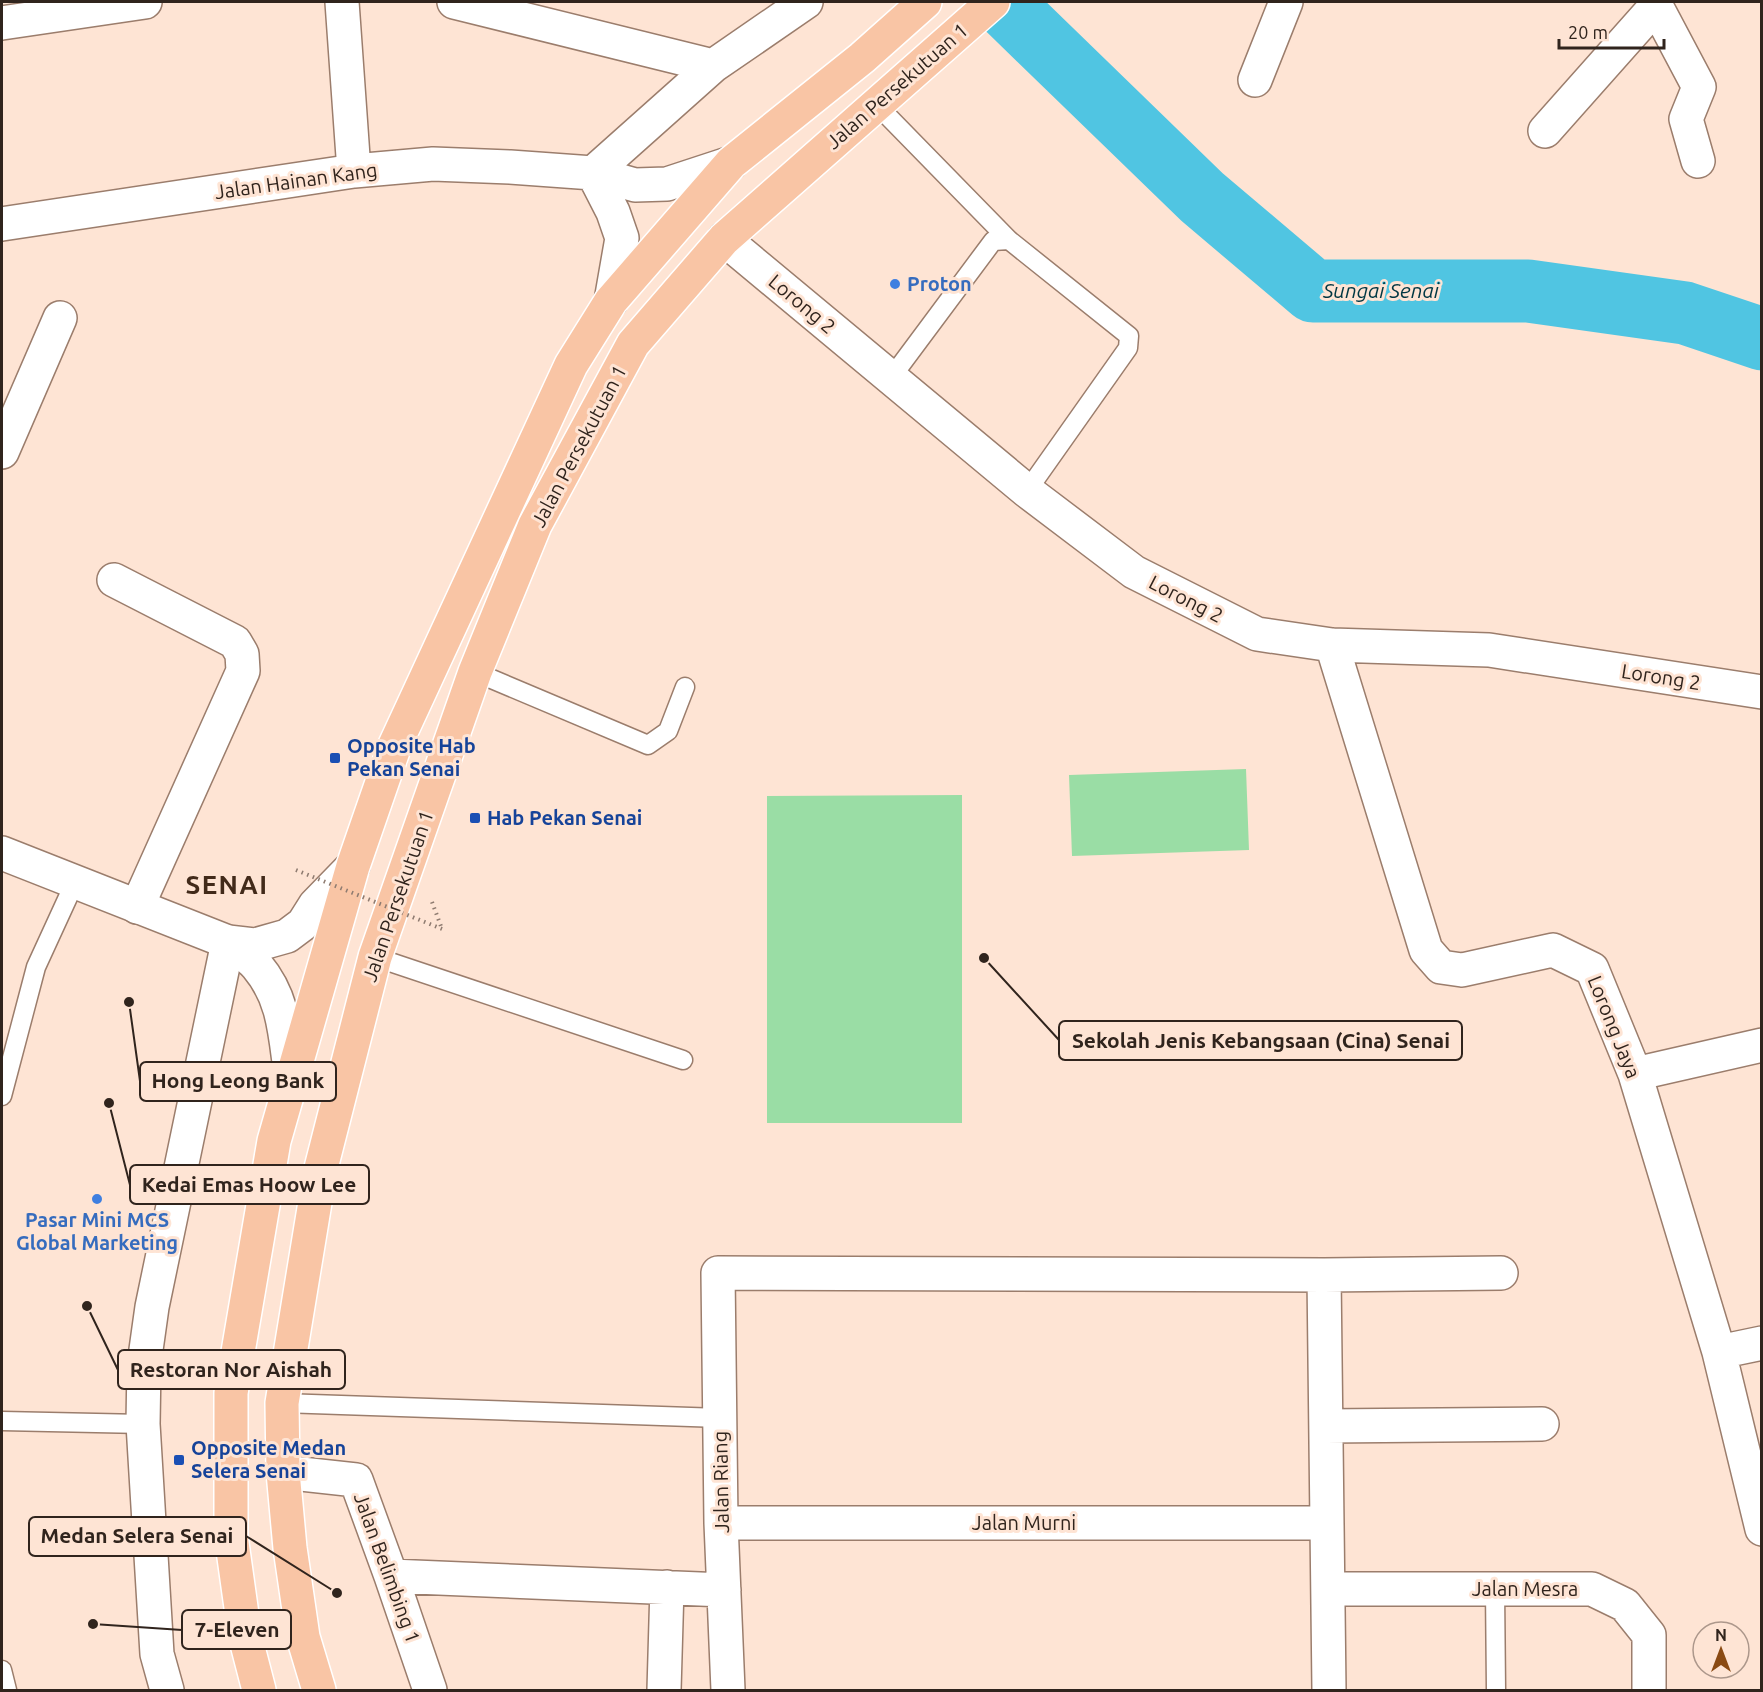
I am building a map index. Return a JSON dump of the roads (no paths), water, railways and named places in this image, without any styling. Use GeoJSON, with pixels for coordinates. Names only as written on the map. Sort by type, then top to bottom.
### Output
{"type":"FeatureCollection","features":[{"type":"Feature","properties":{"kind":"highway","name":"Jalan Persekutuan 1"},"geometry":{"type":"LineString","coordinates":[[319,1690],[303,1637],[290,1548],[283,1472],[282,1403],[320,1172],[375,957],[475,672],[536,525],[633,344],[724,239],[993,2]]}},
{"type":"Feature","properties":{"kind":"highway","name":"Jalan Persekutuan 1"},"geometry":{"type":"LineString","coordinates":[[260,1690],[245,1636],[231,1536],[231,1393],[274,1142],[353,866],[400,734],[571,365],[611,301],[731,163],[862,58],[917,9]]}},
{"type":"Feature","properties":{"kind":"street"},"geometry":{"type":"LineString","coordinates":[[2,23],[145,2]]}},
{"type":"Feature","properties":{"kind":"street"},"geometry":{"type":"LineString","coordinates":[[342,2],[354,171]]}},
{"type":"Feature","properties":{"kind":"street"},"geometry":{"type":"LineString","coordinates":[[454,2],[712,66]]}},
{"type":"Feature","properties":{"kind":"street"},"geometry":{"type":"LineString","coordinates":[[611,301],[622,238],[613,212],[592,173],[712,66],[806,2]]}},
{"type":"Feature","properties":{"kind":"street"},"geometry":{"type":"LineString","coordinates":[[1255,80],[1286,2]]}},
{"type":"Feature","properties":{"kind":"street"},"geometry":{"type":"LineString","coordinates":[[1545,131],[1655,4],[1699,87],[1686,119],[1698,162]]}},
{"type":"Feature","properties":{"kind":"street","name":"Jalan Hainan Kang"},"geometry":{"type":"LineString","coordinates":[[2,224],[354,171],[433,164],[592,173],[635,185],[667,184],[731,163]]}},
{"type":"Feature","properties":{"kind":"street","name":"Lorong 2"},"geometry":{"type":"LineString","coordinates":[[724,239],[1027,491],[1134,572],[1257,634],[1332,645],[1489,650],[1761,692]]}},
{"type":"Feature","properties":{"kind":"street"},"geometry":{"type":"LineString","coordinates":[[2,452],[60,318]]}},
{"type":"Feature","properties":{"kind":"street"},"geometry":{"type":"LineString","coordinates":[[114,580],[235,642],[242,654],[243,671],[137,907]]}},
{"type":"Feature","properties":{"kind":"street","name":"Lorong Jaya"},"geometry":{"type":"LineString","coordinates":[[1332,645],[1426,950],[1441,967],[1462,970],[1553,950],[1592,969],[1635,1074],[1719,1352],[1761,1529]]}},
{"type":"Feature","properties":{"kind":"street"},"geometry":{"type":"LineString","coordinates":[[2,853],[228,942],[255,945],[287,936],[303,924],[315,905],[353,866]]}},
{"type":"Feature","properties":{"kind":"street"},"geometry":{"type":"LineString","coordinates":[[228,942],[256,964],[270,983],[280,1003],[291,1077]]}},
{"type":"Feature","properties":{"kind":"street"},"geometry":{"type":"LineString","coordinates":[[167,1690],[157,1654],[143,1424],[144,1364],[152,1307],[228,942]]}},
{"type":"Feature","properties":{"kind":"street"},"geometry":{"type":"LineString","coordinates":[[1635,1074],[1761,1045]]}},
{"type":"Feature","properties":{"kind":"street","name":"Jalan Riang"},"geometry":{"type":"LineString","coordinates":[[728,1690],[721,1523],[718,1273],[1324,1275]]}},
{"type":"Feature","properties":{"kind":"street"},"geometry":{"type":"LineString","coordinates":[[1329,1690],[1324,1275],[1500,1273]]}},
{"type":"Feature","properties":{"kind":"street"},"geometry":{"type":"LineString","coordinates":[[1719,1352],[1761,1343]]}},
{"type":"Feature","properties":{"kind":"street"},"geometry":{"type":"LineString","coordinates":[[1326,1426],[1542,1424]]}},
{"type":"Feature","properties":{"kind":"street","name":"Jalan Belimbing 1"},"geometry":{"type":"LineString","coordinates":[[283,1472],[356,1480],[430,1690]]}},
{"type":"Feature","properties":{"kind":"street","name":"Jalan Murni"},"geometry":{"type":"LineString","coordinates":[[721,1523],[1327,1523]]}},
{"type":"Feature","properties":{"kind":"street"},"geometry":{"type":"LineString","coordinates":[[391,1576],[724,1590]]}},
{"type":"Feature","properties":{"kind":"street"},"geometry":{"type":"LineString","coordinates":[[664,1690],[667,1587]]}},
{"type":"Feature","properties":{"kind":"street","name":"Jalan Mesra"},"geometry":{"type":"LineString","coordinates":[[1328,1589],[1592,1589],[1625,1605],[1649,1635],[1650,1690]]}},
{"type":"Feature","properties":{"kind":"lane"},"geometry":{"type":"LineString","coordinates":[[876,104],[1010,240],[1129,336],[1128,348],[1027,491]]}},
{"type":"Feature","properties":{"kind":"lane"},"geometry":{"type":"LineString","coordinates":[[891,378],[993,241],[1010,240]]}},
{"type":"Feature","properties":{"kind":"lane"},"geometry":{"type":"LineString","coordinates":[[475,672],[648,745],[668,731],[686,687]]}},
{"type":"Feature","properties":{"kind":"lane"},"geometry":{"type":"LineString","coordinates":[[2,1096],[36,967],[75,882]]}},
{"type":"Feature","properties":{"kind":"lane"},"geometry":{"type":"LineString","coordinates":[[375,957],[682,1060]]}},
{"type":"Feature","properties":{"kind":"lane"},"geometry":{"type":"LineString","coordinates":[[282,1403],[720,1418]]}},
{"type":"Feature","properties":{"kind":"lane"},"geometry":{"type":"LineString","coordinates":[[2,1421],[143,1424]]}},
{"type":"Feature","properties":{"kind":"lane"},"geometry":{"type":"LineString","coordinates":[[1495,1589],[1496,1690]]}},
{"type":"Feature","properties":{"kind":"lane"},"geometry":{"type":"LineString","coordinates":[[2,1670],[7,1690]]}},
{"type":"Feature","properties":{"kind":"waterway","name":"Sungai Senai"},"geometry":{"type":"LineString","coordinates":[[1001,2],[1202,197],[1313,291],[1528,291],[1685,313],[1762,339]]}},
{"type":"Feature","properties":{"kind":"place","name":"Proton"},"geometry":{"type":"Point","coordinates":[895,284]}},
{"type":"Feature","properties":{"kind":"place","name":"Opposite Hab Pekan Senai"},"geometry":{"type":"Point","coordinates":[335,758]}},
{"type":"Feature","properties":{"kind":"place","name":"Hab Pekan Senai"},"geometry":{"type":"Point","coordinates":[475,818]}},
{"type":"Feature","properties":{"kind":"place","name":"Sekolah Jenis Kebangsaan (Cina) Senai"},"geometry":{"type":"Point","coordinates":[984,958]}},
{"type":"Feature","properties":{"kind":"place","name":"Hong Leong Bank"},"geometry":{"type":"Point","coordinates":[129,1002]}},
{"type":"Feature","properties":{"kind":"place","name":"Kedai Emas Hoow Lee"},"geometry":{"type":"Point","coordinates":[109,1103]}},
{"type":"Feature","properties":{"kind":"place","name":"Pasar Mini MCS Global Marketing"},"geometry":{"type":"Point","coordinates":[97,1199]}},
{"type":"Feature","properties":{"kind":"place","name":"Restoran Nor Aishah"},"geometry":{"type":"Point","coordinates":[87,1306]}},
{"type":"Feature","properties":{"kind":"place","name":"Opposite Medan Selera Senai"},"geometry":{"type":"Point","coordinates":[179,1460]}},
{"type":"Feature","properties":{"kind":"place","name":"Medan Selera Senai"},"geometry":{"type":"Point","coordinates":[337,1593]}},
{"type":"Feature","properties":{"kind":"place","name":"7-Eleven"},"geometry":{"type":"Point","coordinates":[93,1624]}},
{"type":"Feature","properties":{"kind":"district","name":"SENAI"},"geometry":{"type":"Point","coordinates":[227,885]}}]}
